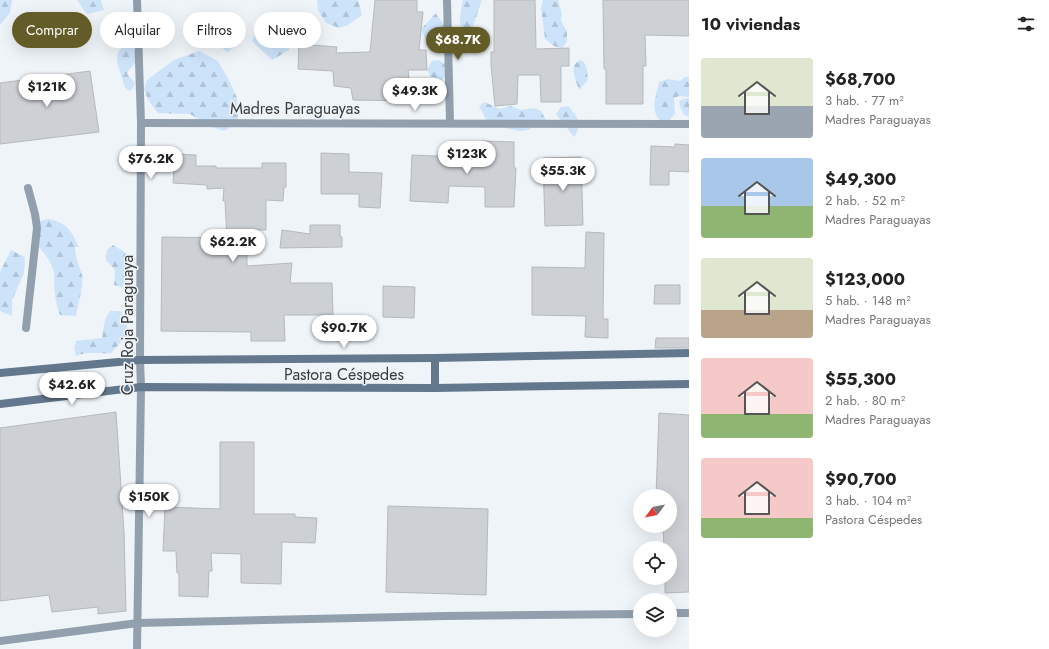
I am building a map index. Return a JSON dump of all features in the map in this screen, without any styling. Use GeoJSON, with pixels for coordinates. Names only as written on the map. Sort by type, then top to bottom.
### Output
{"type":"FeatureCollection","features":[{"type":"Feature","properties":{"kind":"main road","name":"Pastora Céspedes"},"geometry":{"type":"LineString","coordinates":[[0,373],[140,360],[434,358],[689,353]]}},
{"type":"Feature","properties":{"kind":"main road"},"geometry":{"type":"LineString","coordinates":[[434,358],[435,388]]}},
{"type":"Feature","properties":{"kind":"main road","name":"Pastora Céspedes"},"geometry":{"type":"LineString","coordinates":[[0,404],[141,387],[435,388],[689,384]]}},
{"type":"Feature","properties":{"kind":"street","name":"Cruz Roja Paraguaya"},"geometry":{"type":"LineString","coordinates":[[137,649],[141,387],[141,122],[138,0]]}},
{"type":"Feature","properties":{"kind":"street"},"geometry":{"type":"LineString","coordinates":[[447,0],[450,122]]}},
{"type":"Feature","properties":{"kind":"street","name":"Madres Paraguayas"},"geometry":{"type":"LineString","coordinates":[[141,122],[689,124]]}},
{"type":"Feature","properties":{"kind":"street"},"geometry":{"type":"LineString","coordinates":[[26,328],[36,228],[35,214],[28,188]]}},
{"type":"Feature","properties":{"kind":"street"},"geometry":{"type":"LineString","coordinates":[[677,613],[689,613]]}},
{"type":"Feature","properties":{"kind":"street"},"geometry":{"type":"LineString","coordinates":[[0,641],[138,623],[438,616],[633,614]]}},
{"type":"Feature","properties":{"kind":"green space"},"geometry":{"type":"Polygon","coordinates":[[[0,0],[12,0],[10,13],[0,25],[0,0]]]}},
{"type":"Feature","properties":{"kind":"green space"},"geometry":{"type":"Polygon","coordinates":[[[77,0],[101,0],[104,10],[92,13],[86,12],[77,0]]]}},
{"type":"Feature","properties":{"kind":"green space"},"geometry":{"type":"Polygon","coordinates":[[[317,0],[358,0],[362,15],[348,25],[339,28],[326,23],[321,12],[318,10],[317,0]]]}},
{"type":"Feature","properties":{"kind":"green space"},"geometry":{"type":"Polygon","coordinates":[[[463,0],[482,0],[473,26],[468,35],[462,30],[460,23],[463,0]]]}},
{"type":"Feature","properties":{"kind":"green space"},"geometry":{"type":"Polygon","coordinates":[[[543,0],[558,0],[562,14],[561,19],[567,31],[567,42],[562,48],[554,46],[545,39],[541,8],[543,0]]]}},
{"type":"Feature","properties":{"kind":"green space"},"geometry":{"type":"Polygon","coordinates":[[[436,13],[449,32],[446,45],[441,48],[426,41],[421,29],[436,13]]]}},
{"type":"Feature","properties":{"kind":"green space"},"geometry":{"type":"Polygon","coordinates":[[[122,48],[133,48],[138,58],[127,74],[135,83],[133,88],[129,91],[124,85],[119,68],[117,59],[119,51],[122,48]]]}},
{"type":"Feature","properties":{"kind":"green space"},"geometry":{"type":"Polygon","coordinates":[[[222,48],[234,48],[227,52],[222,48]]]}},
{"type":"Feature","properties":{"kind":"green space"},"geometry":{"type":"Polygon","coordinates":[[[259,48],[289,48],[289,50],[272,60],[259,48]]]}},
{"type":"Feature","properties":{"kind":"green space"},"geometry":{"type":"Polygon","coordinates":[[[199,51],[218,61],[237,98],[238,123],[224,131],[212,127],[190,114],[158,113],[148,100],[144,89],[147,80],[174,60],[199,51]]]}},
{"type":"Feature","properties":{"kind":"green space"},"geometry":{"type":"Polygon","coordinates":[[[439,60],[446,65],[447,76],[437,83],[436,79],[430,76],[427,70],[432,61],[439,60]]]}},
{"type":"Feature","properties":{"kind":"green space"},"geometry":{"type":"Polygon","coordinates":[[[581,60],[586,66],[588,80],[579,90],[574,76],[574,66],[581,60]]]}},
{"type":"Feature","properties":{"kind":"green space"},"geometry":{"type":"Polygon","coordinates":[[[685,77],[689,77],[689,97],[679,96],[674,98],[675,113],[670,120],[662,122],[656,113],[654,104],[659,82],[668,79],[680,81],[685,77]]]}},
{"type":"Feature","properties":{"kind":"green space"},"geometry":{"type":"Polygon","coordinates":[[[687,98],[689,99],[689,117],[684,115],[679,101],[687,98]]]}},
{"type":"Feature","properties":{"kind":"green space"},"geometry":{"type":"Polygon","coordinates":[[[485,102],[499,109],[511,106],[521,110],[534,108],[541,111],[546,120],[528,130],[520,131],[489,125],[479,106],[485,102]]]}},
{"type":"Feature","properties":{"kind":"green space"},"geometry":{"type":"Polygon","coordinates":[[[568,106],[577,117],[579,124],[574,137],[556,114],[561,107],[568,106]]]}},
{"type":"Feature","properties":{"kind":"green space"},"geometry":{"type":"Polygon","coordinates":[[[49,219],[65,225],[74,236],[79,247],[75,247],[75,251],[82,275],[82,285],[76,316],[60,315],[55,296],[52,265],[36,243],[37,222],[49,219]]]}},
{"type":"Feature","properties":{"kind":"green space"},"geometry":{"type":"Polygon","coordinates":[[[113,245],[123,251],[132,261],[126,281],[122,287],[114,285],[115,270],[106,260],[107,250],[113,245]]]}},
{"type":"Feature","properties":{"kind":"green space"},"geometry":{"type":"Polygon","coordinates":[[[11,250],[25,257],[24,273],[12,300],[12,316],[0,311],[0,272],[11,250]]]}},
{"type":"Feature","properties":{"kind":"green space"},"geometry":{"type":"Polygon","coordinates":[[[110,311],[120,311],[126,323],[126,333],[120,343],[111,353],[89,353],[76,356],[74,349],[76,341],[102,338],[105,320],[110,311]]]}},
{"type":"Feature","properties":{"kind":"building"},"geometry":{"type":"Polygon","coordinates":[[[375,0],[417,0],[417,12],[423,12],[419,50],[426,50],[427,70],[408,70],[412,101],[353,100],[351,88],[334,86],[333,71],[298,69],[299,48],[321,48],[321,46],[337,47],[336,53],[370,52],[375,0]]]}},
{"type":"Feature","properties":{"kind":"building"},"geometry":{"type":"Polygon","coordinates":[[[494,0],[535,0],[536,49],[569,48],[569,66],[561,66],[561,102],[541,102],[540,75],[518,75],[517,104],[495,106],[491,65],[491,52],[494,52],[494,0]]]}},
{"type":"Feature","properties":{"kind":"building"},"geometry":{"type":"Polygon","coordinates":[[[603,0],[689,0],[689,36],[645,35],[646,66],[643,66],[643,104],[606,104],[603,0]]]}},
{"type":"Feature","properties":{"kind":"building"},"geometry":{"type":"Polygon","coordinates":[[[90,71],[99,132],[0,144],[0,83],[90,71]]]}},
{"type":"Feature","properties":{"kind":"building"},"geometry":{"type":"Polygon","coordinates":[[[482,141],[514,142],[514,168],[516,168],[514,207],[485,207],[485,187],[449,186],[448,203],[410,201],[412,155],[481,158],[482,141]]]}},
{"type":"Feature","properties":{"kind":"building"},"geometry":{"type":"Polygon","coordinates":[[[675,144],[689,145],[689,172],[669,171],[669,185],[650,185],[651,146],[675,147],[675,144]]]}},
{"type":"Feature","properties":{"kind":"building"},"geometry":{"type":"Polygon","coordinates":[[[321,153],[349,154],[349,172],[382,173],[380,208],[359,207],[359,194],[321,194],[321,153]]]}},
{"type":"Feature","properties":{"kind":"building"},"geometry":{"type":"Polygon","coordinates":[[[175,154],[196,155],[196,166],[216,166],[216,168],[262,168],[262,163],[286,163],[286,187],[284,187],[283,201],[266,200],[266,230],[247,230],[247,266],[292,263],[290,283],[332,283],[333,315],[284,315],[285,341],[251,341],[251,332],[161,331],[162,237],[227,238],[225,201],[223,201],[224,188],[207,189],[207,185],[173,183],[175,154]]]}},
{"type":"Feature","properties":{"kind":"building"},"geometry":{"type":"Polygon","coordinates":[[[581,157],[583,225],[545,226],[543,158],[581,157]]]}},
{"type":"Feature","properties":{"kind":"building"},"geometry":{"type":"Polygon","coordinates":[[[310,225],[340,225],[342,247],[280,248],[282,230],[310,234],[310,225]]]}},
{"type":"Feature","properties":{"kind":"building"},"geometry":{"type":"Polygon","coordinates":[[[586,232],[604,233],[603,319],[608,319],[608,338],[585,337],[586,316],[532,315],[532,267],[585,268],[586,232]]]}},
{"type":"Feature","properties":{"kind":"building"},"geometry":{"type":"Polygon","coordinates":[[[655,285],[680,285],[680,304],[654,304],[655,285]]]}},
{"type":"Feature","properties":{"kind":"building"},"geometry":{"type":"Polygon","coordinates":[[[383,286],[415,287],[414,318],[383,317],[383,286]]]}},
{"type":"Feature","properties":{"kind":"building"},"geometry":{"type":"Polygon","coordinates":[[[656,338],[689,338],[689,348],[655,348],[656,338]]]}},
{"type":"Feature","properties":{"kind":"building"},"geometry":{"type":"Polygon","coordinates":[[[116,412],[124,532],[126,611],[98,614],[98,607],[52,612],[49,595],[0,601],[0,428],[116,412]]]}},
{"type":"Feature","properties":{"kind":"building"},"geometry":{"type":"Polygon","coordinates":[[[659,413],[689,415],[689,592],[665,593],[665,585],[677,585],[677,541],[664,541],[663,533],[677,533],[677,489],[656,489],[659,413]]]}},
{"type":"Feature","properties":{"kind":"building"},"geometry":{"type":"Polygon","coordinates":[[[220,442],[254,442],[254,514],[295,514],[295,517],[317,518],[315,543],[282,542],[281,584],[241,583],[241,554],[211,553],[212,571],[209,571],[208,597],[179,596],[179,573],[177,573],[176,551],[163,551],[165,507],[220,509],[220,442]]]}},
{"type":"Feature","properties":{"kind":"building"},"geometry":{"type":"Polygon","coordinates":[[[388,506],[488,509],[486,595],[386,592],[388,506]]]}}]}
